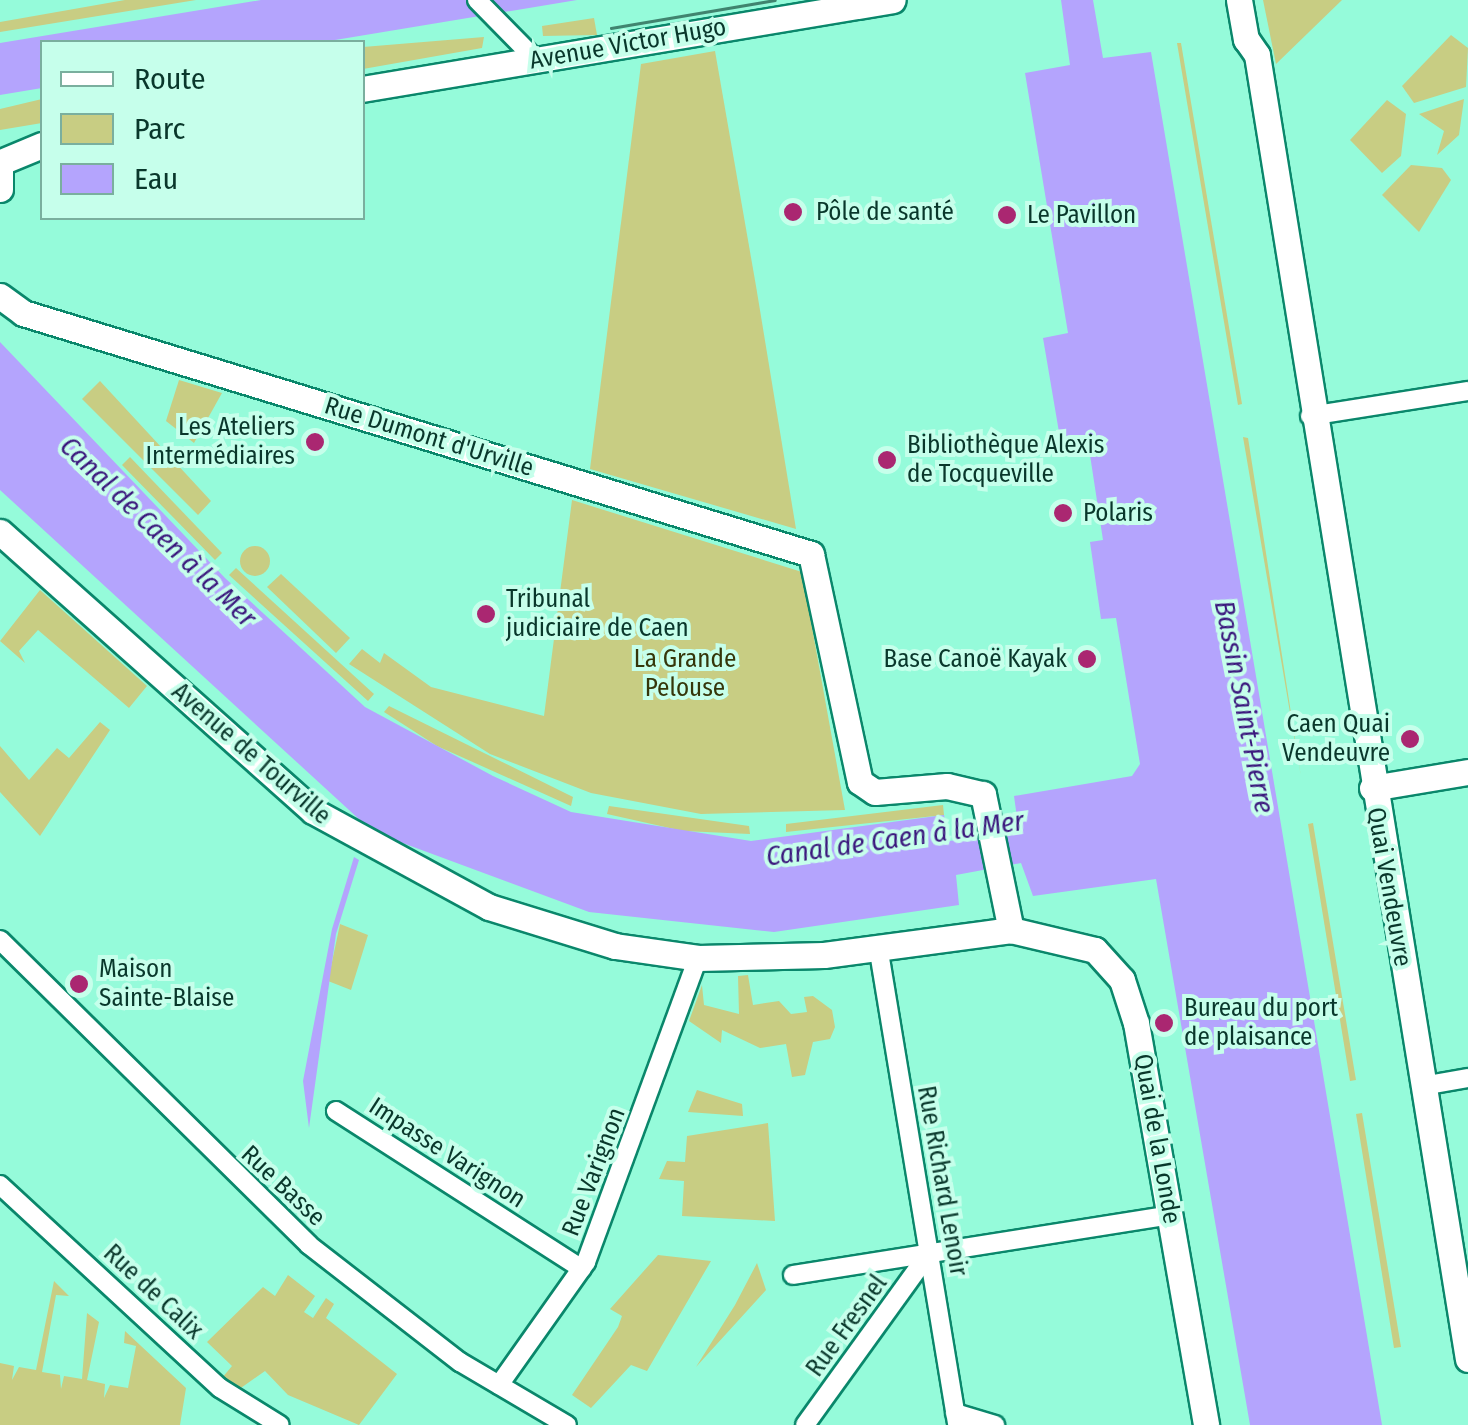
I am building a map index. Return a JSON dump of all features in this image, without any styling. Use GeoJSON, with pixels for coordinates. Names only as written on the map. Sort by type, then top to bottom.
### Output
{"type":"FeatureCollection","features":[{"type":"Feature","properties":{"kind":"street"},"geometry":{"type":"LineString","coordinates":[[477,0],[536,60]]}},
{"type":"Feature","properties":{"kind":"street","name":"Avenue Victor Hugo"},"geometry":{"type":"LineString","coordinates":[[365,88],[536,60],[733,34],[893,0]]}},
{"type":"Feature","properties":{"kind":"street","name":"Quai Vendeuvre"},"geometry":{"type":"LineString","coordinates":[[1238,0],[1468,1353]]}},
{"type":"Feature","properties":{"kind":"street"},"geometry":{"type":"LineString","coordinates":[[0,188],[0,162],[40,146]]}},
{"type":"Feature","properties":{"kind":"street","name":"Rue Dumont d'Urville"},"geometry":{"type":"LineString","coordinates":[[0,296],[48,320],[811,554],[865,788],[988,801],[1003,866],[1011,930]]}},
{"type":"Feature","properties":{"kind":"street"},"geometry":{"type":"LineString","coordinates":[[1310,416],[1468,391]]}},
{"type":"Feature","properties":{"kind":"street","name":"Avenue de Tourville"},"geometry":{"type":"LineString","coordinates":[[0,532],[299,800],[380,854],[524,920],[698,958],[878,946],[1011,930]]}},
{"type":"Feature","properties":{"kind":"street"},"geometry":{"type":"LineString","coordinates":[[1372,788],[1468,772]]}},
{"type":"Feature","properties":{"kind":"street","name":"Quai de la Londe"},"geometry":{"type":"LineString","coordinates":[[1011,930],[1084,944],[1122,980],[1171,1215],[1206,1425]]}},
{"type":"Feature","properties":{"kind":"street","name":"Rue Basse"},"geometry":{"type":"LineString","coordinates":[[0,940],[294,1232],[500,1386],[567,1425]]}},
{"type":"Feature","properties":{"kind":"street","name":"Rue Richard Lenoir"},"geometry":{"type":"LineString","coordinates":[[878,946],[956,1419]]}},
{"type":"Feature","properties":{"kind":"street","name":"Rue Varignon"},"geometry":{"type":"LineString","coordinates":[[500,1386],[582,1269],[698,958]]}},
{"type":"Feature","properties":{"kind":"street"},"geometry":{"type":"LineString","coordinates":[[1422,1086],[1468,1078]]}},
{"type":"Feature","properties":{"kind":"street","name":"Impasse Varignon"},"geometry":{"type":"LineString","coordinates":[[336,1110],[582,1269]]}},
{"type":"Feature","properties":{"kind":"street","name":"Rue de Calix"},"geometry":{"type":"LineString","coordinates":[[0,1185],[220,1388],[280,1425]]}},
{"type":"Feature","properties":{"kind":"street"},"geometry":{"type":"LineString","coordinates":[[793,1275],[1171,1215]]}},
{"type":"Feature","properties":{"kind":"street","name":"Rue Fresnel"},"geometry":{"type":"LineString","coordinates":[[806,1425],[927,1256]]}},
{"type":"Feature","properties":{"kind":"street"},"geometry":{"type":"LineString","coordinates":[[956,1419],[995,1425]]}},
{"type":"Feature","properties":{"kind":"green space"},"geometry":{"type":"Polygon","coordinates":[[[125,0],[196,0],[0,32],[0,22],[125,0]]]}},
{"type":"Feature","properties":{"kind":"green space"},"geometry":{"type":"Polygon","coordinates":[[[1263,0],[1342,0],[1276,64],[1263,0]]]}},
{"type":"Feature","properties":{"kind":"green space"},"geometry":{"type":"Polygon","coordinates":[[[594,18],[597,35],[543,36],[542,26],[594,18]]]}},
{"type":"Feature","properties":{"kind":"green space"},"geometry":{"type":"Polygon","coordinates":[[[1451,35],[1468,48],[1466,87],[1414,103],[1402,86],[1451,35]]]}},
{"type":"Feature","properties":{"kind":"green space"},"geometry":{"type":"Polygon","coordinates":[[[484,37],[482,48],[365,69],[365,47],[484,37]]]}},
{"type":"Feature","properties":{"kind":"green space"},"geometry":{"type":"Polygon","coordinates":[[[1177,43],[1181,43],[1242,404],[1238,405],[1177,43]]]}},
{"type":"Feature","properties":{"kind":"green space"},"geometry":{"type":"Polygon","coordinates":[[[715,51],[796,529],[590,469],[641,64],[715,51]]]}},
{"type":"Feature","properties":{"kind":"green space"},"geometry":{"type":"Polygon","coordinates":[[[40,99],[40,123],[0,130],[0,109],[40,99]]]}},
{"type":"Feature","properties":{"kind":"green space"},"geometry":{"type":"Polygon","coordinates":[[[1464,99],[1459,135],[1437,155],[1444,131],[1419,114],[1464,99]]]}},
{"type":"Feature","properties":{"kind":"green space"},"geometry":{"type":"Polygon","coordinates":[[[1387,100],[1406,114],[1401,156],[1382,173],[1350,140],[1387,100]]]}},
{"type":"Feature","properties":{"kind":"green space"},"geometry":{"type":"Polygon","coordinates":[[[1411,165],[1442,168],[1451,180],[1419,232],[1382,195],[1411,165]]]}},
{"type":"Feature","properties":{"kind":"green space"},"geometry":{"type":"Polygon","coordinates":[[[179,380],[222,393],[194,443],[166,421],[179,380]]]}},
{"type":"Feature","properties":{"kind":"green space"},"geometry":{"type":"Polygon","coordinates":[[[100,381],[211,501],[198,515],[82,399],[100,381]]]}},
{"type":"Feature","properties":{"kind":"green space"},"geometry":{"type":"Polygon","coordinates":[[[1243,437],[1248,438],[1301,777],[1243,437]]]}},
{"type":"Feature","properties":{"kind":"green space"},"geometry":{"type":"Polygon","coordinates":[[[130,457],[222,553],[215,560],[122,465],[130,457]]]}},
{"type":"Feature","properties":{"kind":"green space","name":"La Grande Pelouse"},"geometry":{"type":"Polygon","coordinates":[[[572,500],[802,572],[845,810],[701,814],[591,793],[490,754],[349,664],[362,649],[380,663],[384,653],[431,687],[544,716],[572,500]]]}},
{"type":"Feature","properties":{"kind":"green space"},"geometry":{"type":"Polygon","coordinates":[[[255,546],[269,555],[270,561],[261,575],[255,576],[241,567],[240,561],[249,547],[255,546]]]}},
{"type":"Feature","properties":{"kind":"green space"},"geometry":{"type":"Polygon","coordinates":[[[236,568],[374,694],[368,701],[229,575],[236,568]]]}},
{"type":"Feature","properties":{"kind":"green space"},"geometry":{"type":"Polygon","coordinates":[[[281,574],[350,638],[336,653],[267,587],[281,574]]]}},
{"type":"Feature","properties":{"kind":"green space"},"geometry":{"type":"Polygon","coordinates":[[[40,590],[147,686],[129,708],[38,630],[19,651],[25,663],[0,641],[40,590]]]}},
{"type":"Feature","properties":{"kind":"green space"},"geometry":{"type":"Polygon","coordinates":[[[389,706],[573,797],[571,806],[437,746],[384,712],[389,706]]]}},
{"type":"Feature","properties":{"kind":"green space"},"geometry":{"type":"Polygon","coordinates":[[[100,722],[110,730],[40,836],[0,792],[0,746],[29,780],[57,748],[69,758],[100,722]]]}},
{"type":"Feature","properties":{"kind":"green space"},"geometry":{"type":"Polygon","coordinates":[[[943,805],[944,815],[786,832],[786,824],[943,805]]]}},
{"type":"Feature","properties":{"kind":"green space"},"geometry":{"type":"Polygon","coordinates":[[[609,806],[749,826],[750,834],[683,831],[607,814],[609,806]]]}},
{"type":"Feature","properties":{"kind":"green space"},"geometry":{"type":"Polygon","coordinates":[[[1313,823],[1356,1080],[1350,1081],[1308,824],[1313,823]]]}},
{"type":"Feature","properties":{"kind":"green space"},"geometry":{"type":"Polygon","coordinates":[[[340,924],[368,935],[351,990],[328,981],[340,924]]]}},
{"type":"Feature","properties":{"kind":"green space"},"geometry":{"type":"Polygon","coordinates":[[[748,975],[753,1005],[779,1001],[791,1014],[807,1012],[804,997],[813,996],[832,1010],[835,1027],[830,1039],[813,1042],[805,1075],[792,1077],[786,1044],[760,1048],[722,1030],[721,1043],[689,1021],[702,985],[704,1005],[739,1014],[738,976],[748,975]]]}},
{"type":"Feature","properties":{"kind":"green space"},"geometry":{"type":"Polygon","coordinates":[[[697,1090],[742,1104],[743,1116],[688,1112],[697,1090]]]}},
{"type":"Feature","properties":{"kind":"green space"},"geometry":{"type":"Polygon","coordinates":[[[1362,1113],[1401,1347],[1394,1348],[1356,1114],[1362,1113]]]}},
{"type":"Feature","properties":{"kind":"green space"},"geometry":{"type":"Polygon","coordinates":[[[768,1123],[775,1221],[682,1216],[684,1181],[659,1179],[667,1161],[685,1162],[687,1136],[768,1123]]]}},
{"type":"Feature","properties":{"kind":"green space"},"geometry":{"type":"Polygon","coordinates":[[[658,1255],[711,1261],[647,1371],[631,1365],[591,1408],[572,1395],[618,1327],[622,1316],[610,1309],[658,1255]]]}},
{"type":"Feature","properties":{"kind":"green space"},"geometry":{"type":"Polygon","coordinates":[[[757,1263],[766,1290],[696,1367],[735,1305],[757,1263]]]}},
{"type":"Feature","properties":{"kind":"green space"},"geometry":{"type":"Polygon","coordinates":[[[288,1275],[315,1296],[304,1312],[313,1318],[326,1298],[334,1304],[326,1318],[397,1374],[359,1425],[288,1395],[265,1371],[238,1390],[222,1378],[232,1366],[207,1342],[263,1287],[275,1296],[288,1275]]]}},
{"type":"Feature","properties":{"kind":"green space"},"geometry":{"type":"Polygon","coordinates":[[[54,1281],[69,1296],[56,1295],[42,1372],[60,1375],[61,1389],[64,1376],[82,1379],[87,1313],[99,1322],[87,1380],[105,1384],[104,1398],[110,1385],[128,1388],[136,1346],[124,1343],[125,1331],[186,1388],[180,1425],[0,1425],[0,1363],[14,1366],[12,1380],[19,1367],[36,1370],[54,1281]]]}},
{"type":"Feature","properties":{"kind":"water"},"geometry":{"type":"Polygon","coordinates":[[[261,0],[577,0],[335,40],[40,40],[40,88],[0,95],[0,43],[261,0]]]}},
{"type":"Feature","properties":{"kind":"water"},"geometry":{"type":"Polygon","coordinates":[[[1061,0],[1093,0],[1103,58],[1151,52],[1382,1425],[1250,1425],[1156,879],[1033,896],[1021,863],[956,875],[959,905],[774,932],[589,912],[373,832],[0,490],[0,342],[225,578],[365,707],[493,776],[571,812],[751,841],[944,815],[949,841],[1019,832],[1014,796],[1132,776],[1140,764],[1116,618],[1101,619],[1090,542],[1103,540],[1088,442],[1060,438],[1043,338],[1068,333],[1025,73],[1070,65],[1061,0]]]}},
{"type":"Feature","properties":{"kind":"water"},"geometry":{"type":"Polygon","coordinates":[[[354,857],[359,860],[336,934],[309,1128],[303,1081],[332,929],[354,857]]]}},
{"type":"Feature","properties":{"kind":"tram line"},"geometry":{"type":"LineString","coordinates":[[611,28],[775,0]]}},
{"type":"Feature","properties":{"kind":"place","name":"Pôle de santé"},"geometry":{"type":"Point","coordinates":[793,212]}},
{"type":"Feature","properties":{"kind":"place","name":"Le Pavillon"},"geometry":{"type":"Point","coordinates":[1007,215]}},
{"type":"Feature","properties":{"kind":"place","name":"Les Ateliers Intermédiaires"},"geometry":{"type":"Point","coordinates":[315,442]}},
{"type":"Feature","properties":{"kind":"place","name":"Bibliothèque Alexis de Tocqueville"},"geometry":{"type":"Point","coordinates":[887,460]}},
{"type":"Feature","properties":{"kind":"place","name":"Polaris"},"geometry":{"type":"Point","coordinates":[1063,513]}},
{"type":"Feature","properties":{"kind":"place","name":"Tribunal judiciaire de Caen"},"geometry":{"type":"Point","coordinates":[486,614]}},
{"type":"Feature","properties":{"kind":"place","name":"Base Canoë Kayak"},"geometry":{"type":"Point","coordinates":[1087,659]}},
{"type":"Feature","properties":{"kind":"place","name":"Caen Quai Vendeuvre"},"geometry":{"type":"Point","coordinates":[1410,739]}},
{"type":"Feature","properties":{"kind":"place","name":"Maison Sainte-Blaise"},"geometry":{"type":"Point","coordinates":[79,984]}},
{"type":"Feature","properties":{"kind":"place","name":"Bureau du port de plaisance"},"geometry":{"type":"Point","coordinates":[1164,1023]}},
{"type":"Feature","properties":{"kind":"water label","name":"Canal de Caen à la Mer"},"geometry":{"type":"Point","coordinates":[158,532]}},
{"type":"Feature","properties":{"kind":"water label","name":"Bassin Saint-Pierre"},"geometry":{"type":"Point","coordinates":[1244,707]}},
{"type":"Feature","properties":{"kind":"water label","name":"Canal de Caen à la Mer"},"geometry":{"type":"Point","coordinates":[895,839]}}]}
